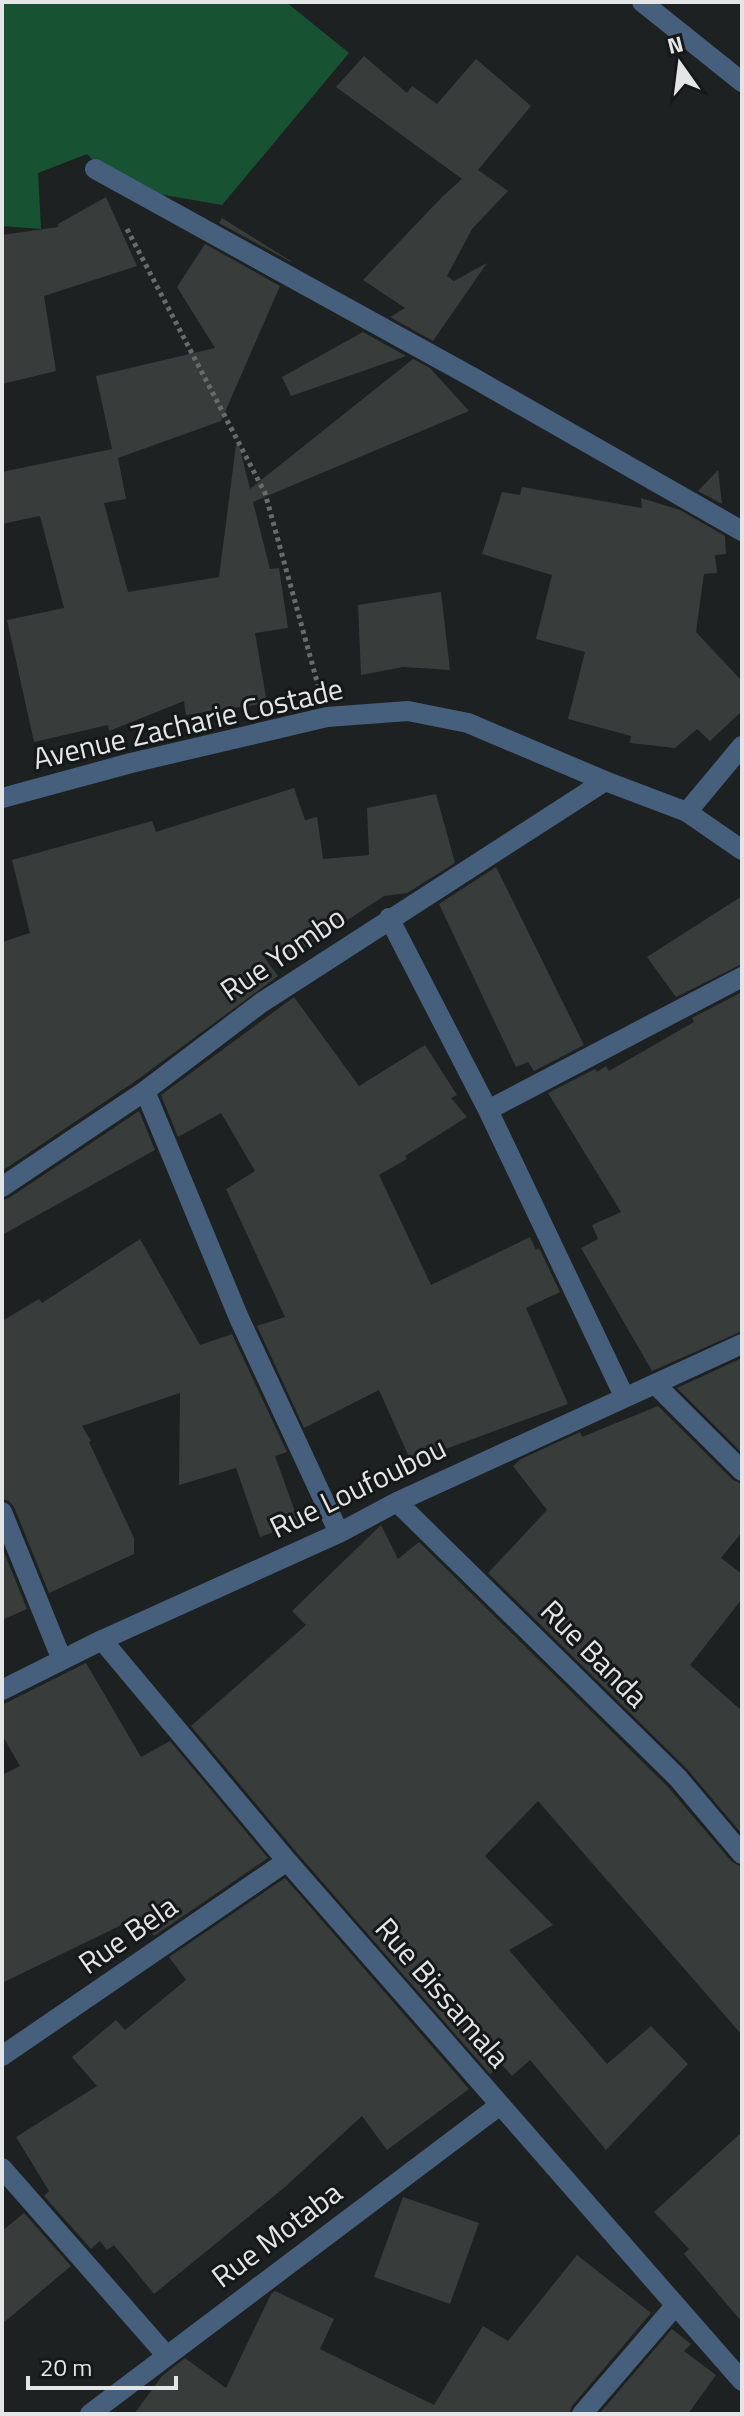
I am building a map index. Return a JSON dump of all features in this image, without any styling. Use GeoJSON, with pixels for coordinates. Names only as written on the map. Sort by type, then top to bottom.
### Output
{"type":"FeatureCollection","features":[{"type":"Feature","properties":{"kind":"street"},"geometry":{"type":"LineString","coordinates":[[642,2],[742,82]]}},
{"type":"Feature","properties":{"kind":"street"},"geometry":{"type":"LineString","coordinates":[[95,169],[472,377],[742,531]]}},
{"type":"Feature","properties":{"kind":"street","name":"Avenue Zacharie Costade"},"geometry":{"type":"LineString","coordinates":[[2,798],[131,763],[327,717],[408,711],[468,723],[687,812],[742,850]]}},
{"type":"Feature","properties":{"kind":"street"},"geometry":{"type":"LineString","coordinates":[[687,812],[742,746]]}},
{"type":"Feature","properties":{"kind":"street","name":"Rue Yombo"},"geometry":{"type":"LineString","coordinates":[[2,1187],[145,1091],[261,1003],[605,781]]}},
{"type":"Feature","properties":{"kind":"street"},"geometry":{"type":"LineString","coordinates":[[389,918],[488,1110],[624,1396]]}},
{"type":"Feature","properties":{"kind":"street"},"geometry":{"type":"LineString","coordinates":[[488,1110],[742,977]]}},
{"type":"Feature","properties":{"kind":"street"},"geometry":{"type":"LineString","coordinates":[[145,1091],[239,1318],[339,1533]]}},
{"type":"Feature","properties":{"kind":"street","name":"Rue Loufoubou"},"geometry":{"type":"LineString","coordinates":[[2,1690],[102,1640],[339,1533],[397,1502],[742,1344]]}},
{"type":"Feature","properties":{"kind":"street"},"geometry":{"type":"LineString","coordinates":[[656,1385],[742,1471]]}},
{"type":"Feature","properties":{"kind":"street","name":"Rue Banda"},"geometry":{"type":"LineString","coordinates":[[397,1502],[678,1778],[742,1854]]}},
{"type":"Feature","properties":{"kind":"street"},"geometry":{"type":"LineString","coordinates":[[2,1512],[62,1660]]}},
{"type":"Feature","properties":{"kind":"street","name":"Rue Bissamala"},"geometry":{"type":"LineString","coordinates":[[102,1640],[287,1861],[742,2381]]}},
{"type":"Feature","properties":{"kind":"street","name":"Rue Bela"},"geometry":{"type":"LineString","coordinates":[[5,2050],[287,1861]]}},
{"type":"Feature","properties":{"kind":"street","name":"Rue Motaba"},"geometry":{"type":"LineString","coordinates":[[90,2414],[500,2105]]}},
{"type":"Feature","properties":{"kind":"street"},"geometry":{"type":"LineString","coordinates":[[2,2168],[167,2356]]}},
{"type":"Feature","properties":{"kind":"street"},"geometry":{"type":"LineString","coordinates":[[582,2414],[675,2306]]}},
{"type":"Feature","properties":{"kind":"path"},"geometry":{"type":"LineString","coordinates":[[125,225],[265,493],[327,717]]}},
{"type":"Feature","properties":{"kind":"green space"},"geometry":{"type":"Polygon","coordinates":[[[2,2],[286,2],[349,53],[222,205],[118,187],[87,154],[38,173],[41,229],[2,226],[2,2]]]}},
{"type":"Feature","properties":{"kind":"building"},"geometry":{"type":"Polygon","coordinates":[[[364,56],[407,93],[412,86],[437,104],[476,59],[531,106],[478,170],[508,191],[472,229],[447,276],[454,281],[487,263],[433,341],[390,317],[405,308],[363,280],[462,179],[336,87],[364,56]]]}},
{"type":"Feature","properties":{"kind":"building"},"geometry":{"type":"Polygon","coordinates":[[[106,197],[137,266],[44,296],[56,371],[2,384],[2,235],[58,227],[58,224],[106,197]]]}},
{"type":"Feature","properties":{"kind":"building"},"geometry":{"type":"Polygon","coordinates":[[[222,218],[291,261],[291,262],[219,223],[222,218]]]}},
{"type":"Feature","properties":{"kind":"building"},"geometry":{"type":"Polygon","coordinates":[[[205,244],[280,286],[221,421],[118,458],[126,499],[104,503],[128,592],[219,577],[236,445],[239,445],[250,489],[413,359],[430,368],[469,411],[253,502],[270,569],[279,568],[288,628],[255,633],[267,703],[186,715],[184,701],[109,731],[108,725],[34,742],[7,620],[64,608],[40,516],[2,524],[2,472],[112,449],[96,376],[215,348],[177,287],[205,244]]]}},
{"type":"Feature","properties":{"kind":"building"},"geometry":{"type":"Polygon","coordinates":[[[363,332],[406,356],[291,396],[282,377],[363,332]]]}},
{"type":"Feature","properties":{"kind":"building"},"geometry":{"type":"Polygon","coordinates":[[[718,470],[722,504],[698,491],[718,470]]]}},
{"type":"Feature","properties":{"kind":"building"},"geometry":{"type":"Polygon","coordinates":[[[522,487],[642,508],[641,498],[680,510],[725,536],[726,554],[715,555],[717,573],[704,574],[696,632],[742,681],[742,711],[710,741],[697,729],[675,748],[630,743],[631,736],[568,719],[585,652],[536,639],[552,575],[482,554],[502,492],[520,495],[522,487]]]}},
{"type":"Feature","properties":{"kind":"building"},"geometry":{"type":"Polygon","coordinates":[[[441,592],[450,670],[403,667],[361,675],[358,605],[441,592]]]}},
{"type":"Feature","properties":{"kind":"building"},"geometry":{"type":"Polygon","coordinates":[[[294,788],[305,820],[317,817],[323,859],[369,855],[367,808],[436,794],[455,863],[407,893],[384,896],[299,952],[264,957],[278,976],[137,1080],[2,1171],[2,942],[30,933],[12,860],[152,821],[156,832],[294,788]]]}},
{"type":"Feature","properties":{"kind":"building"},"geometry":{"type":"Polygon","coordinates":[[[496,867],[584,1045],[534,1071],[528,1062],[516,1067],[439,904],[496,867]]]}},
{"type":"Feature","properties":{"kind":"building"},"geometry":{"type":"Polygon","coordinates":[[[742,896],[742,964],[676,997],[647,957],[742,896]]]}},
{"type":"Feature","properties":{"kind":"building"},"geometry":{"type":"Polygon","coordinates":[[[742,992],[742,1331],[652,1371],[581,1248],[598,1239],[592,1225],[621,1212],[548,1093],[595,1069],[597,1072],[606,1066],[609,1071],[694,1022],[692,1018],[742,992]]]}},
{"type":"Feature","properties":{"kind":"building"},"geometry":{"type":"Polygon","coordinates":[[[294,997],[359,1086],[425,1045],[457,1095],[451,1098],[467,1117],[379,1175],[431,1285],[530,1237],[536,1250],[539,1248],[560,1292],[526,1308],[568,1404],[424,1457],[409,1457],[379,1390],[304,1428],[257,1326],[285,1317],[226,1189],[255,1171],[221,1113],[178,1137],[161,1095],[294,997]]]}},
{"type":"Feature","properties":{"kind":"building"},"geometry":{"type":"Polygon","coordinates":[[[139,1111],[155,1150],[2,1235],[2,1200],[139,1111]]]}},
{"type":"Feature","properties":{"kind":"building"},"geometry":{"type":"Polygon","coordinates":[[[140,1239],[200,1345],[232,1334],[287,1452],[275,1456],[299,1523],[260,1537],[236,1468],[179,1485],[180,1393],[82,1426],[134,1538],[134,1554],[49,1593],[14,1507],[2,1499],[2,1321],[39,1299],[42,1303],[140,1239]]]}},
{"type":"Feature","properties":{"kind":"building"},"geometry":{"type":"Polygon","coordinates":[[[742,1358],[742,1453],[677,1388],[742,1358]]]}},
{"type":"Feature","properties":{"kind":"building"},"geometry":{"type":"Polygon","coordinates":[[[658,1406],[733,1480],[742,1484],[742,1532],[721,1558],[742,1574],[742,1599],[690,1665],[742,1711],[742,1834],[687,1769],[488,1573],[547,1510],[513,1466],[521,1459],[580,1432],[582,1437],[658,1406]]]}},
{"type":"Feature","properties":{"kind":"building"},"geometry":{"type":"Polygon","coordinates":[[[381,1525],[398,1559],[419,1542],[668,1787],[732,1862],[742,1867],[742,2035],[538,1801],[485,1856],[553,1925],[509,1950],[607,2064],[651,2026],[688,2064],[606,2150],[530,2060],[512,2076],[502,2065],[490,2074],[191,1726],[306,1625],[292,1611],[381,1525]]]}},
{"type":"Feature","properties":{"kind":"building"},"geometry":{"type":"Polygon","coordinates":[[[2,1547],[27,1609],[2,1620],[2,1547]]]}},
{"type":"Feature","properties":{"kind":"building"},"geometry":{"type":"Polygon","coordinates":[[[86,1663],[141,1757],[170,1741],[268,1858],[154,1936],[140,1916],[2,1983],[2,1775],[20,1766],[2,1735],[2,1705],[86,1663]]]}},
{"type":"Feature","properties":{"kind":"building"},"geometry":{"type":"Polygon","coordinates":[[[285,1878],[469,2089],[387,2150],[362,2116],[285,2187],[154,2294],[114,2245],[107,2250],[100,2241],[91,2249],[44,2196],[49,2191],[16,2137],[97,2086],[72,2057],[116,2020],[125,2030],[186,1980],[169,1957],[285,1878]]]}},
{"type":"Feature","properties":{"kind":"building"},"geometry":{"type":"Polygon","coordinates":[[[742,2132],[742,2322],[684,2254],[689,2249],[654,2212],[742,2132]]]}},
{"type":"Feature","properties":{"kind":"building"},"geometry":{"type":"Polygon","coordinates":[[[403,2197],[479,2223],[450,2304],[374,2277],[403,2197]]]}},
{"type":"Feature","properties":{"kind":"building"},"geometry":{"type":"Polygon","coordinates":[[[24,2213],[71,2266],[2,2324],[2,2231],[24,2213]]]}},
{"type":"Feature","properties":{"kind":"building"},"geometry":{"type":"Polygon","coordinates":[[[577,2255],[651,2313],[572,2406],[569,2414],[134,2414],[162,2376],[185,2358],[226,2388],[275,2291],[334,2319],[320,2349],[434,2405],[483,2326],[508,2341],[577,2255]]]}},
{"type":"Feature","properties":{"kind":"building"},"geometry":{"type":"Polygon","coordinates":[[[672,2329],[691,2344],[684,2351],[716,2375],[688,2414],[599,2414],[672,2329]]]}}]}
